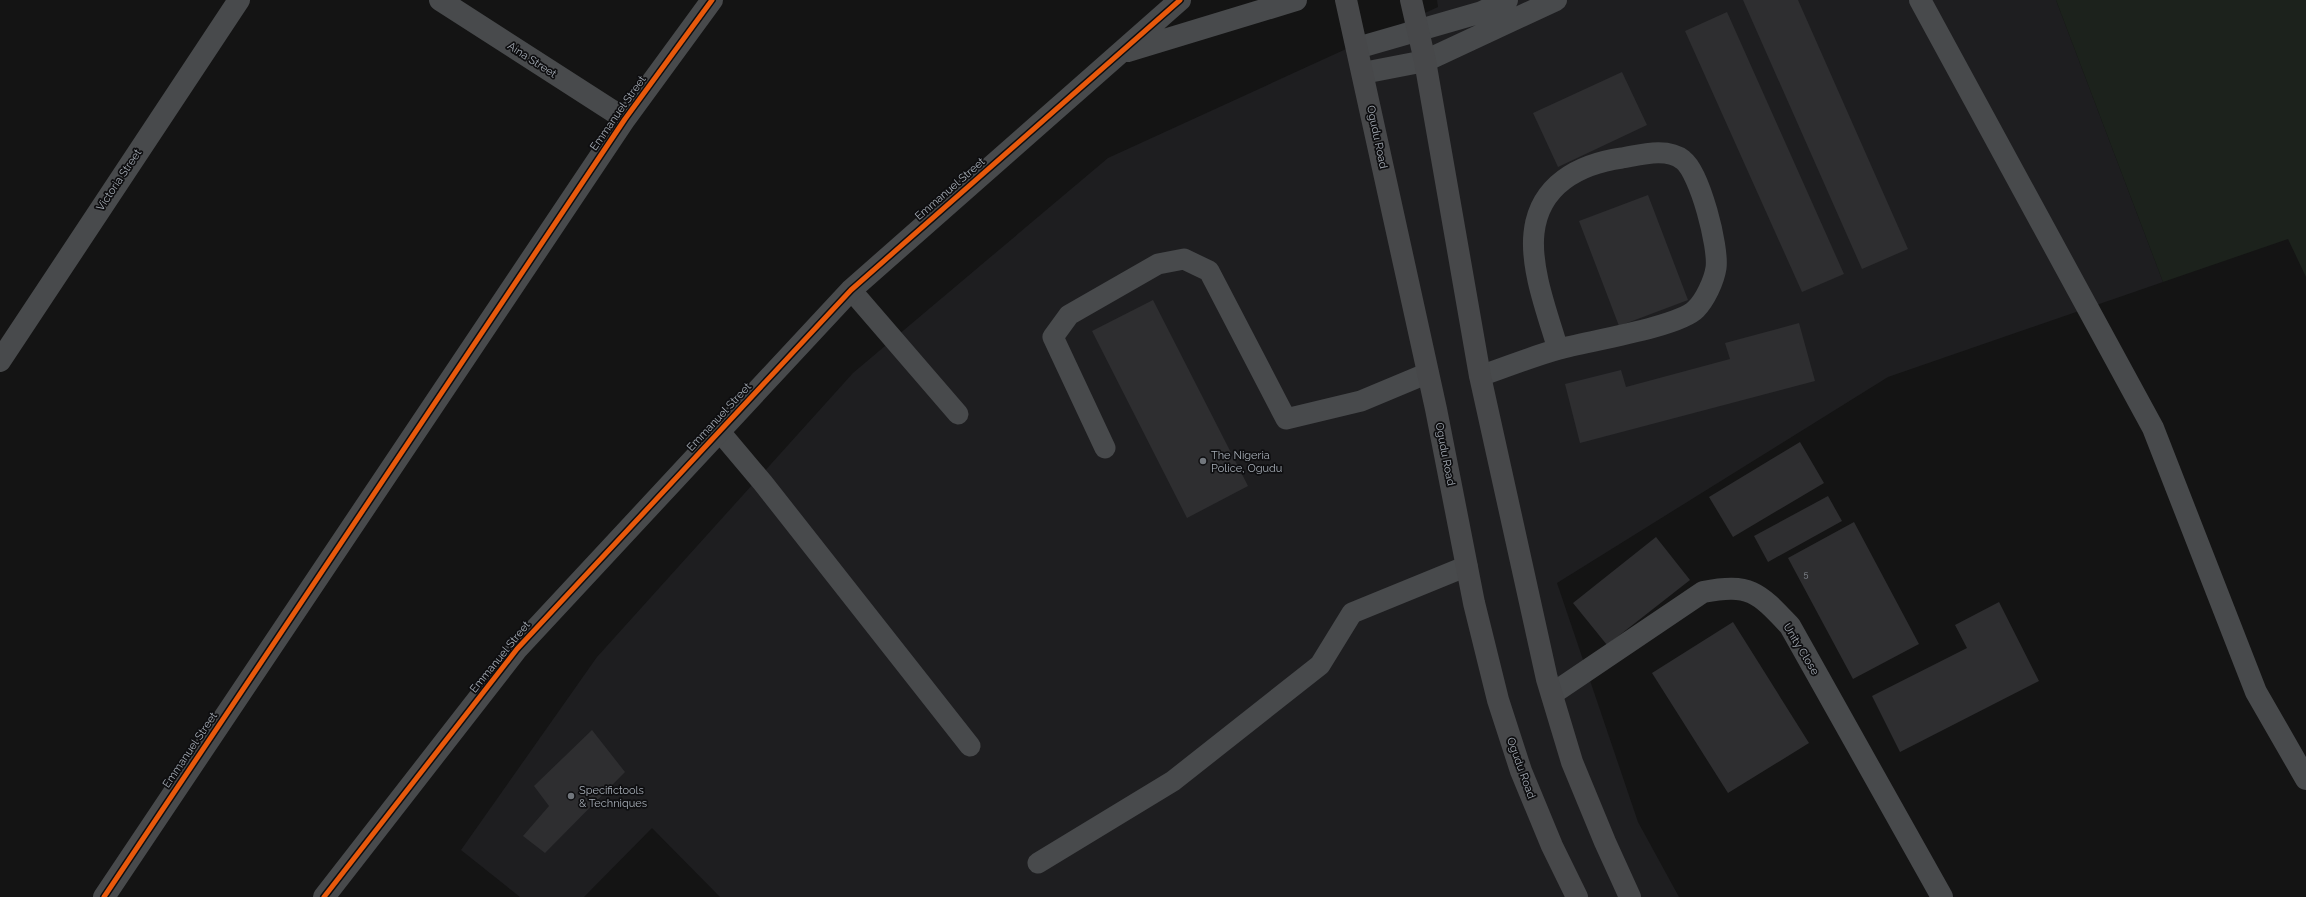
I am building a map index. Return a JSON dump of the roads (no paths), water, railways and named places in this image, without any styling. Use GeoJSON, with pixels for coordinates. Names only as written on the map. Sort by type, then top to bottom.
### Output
{"type":"FeatureCollection","features":[{"type":"Feature","properties":{"kind":"main road","name":"Ogudu Road"},"geometry":{"type":"LineString","coordinates":[[1346,0],[1428,373],[1467,566],[1498,700],[1521,771],[1552,846],[1577,897]]}},
{"type":"Feature","properties":{"kind":"main road"},"geometry":{"type":"LineString","coordinates":[[1411,0],[1417,32],[1425,61],[1480,376],[1529,602],[1552,694],[1572,762],[1605,842],[1630,897]]}},
{"type":"Feature","properties":{"kind":"street","name":"Victoria Street"},"geometry":{"type":"LineString","coordinates":[[0,361],[239,0]]}},
{"type":"Feature","properties":{"kind":"street","name":"Aina Street"},"geometry":{"type":"LineString","coordinates":[[440,0],[624,119]]}},
{"type":"Feature","properties":{"kind":"street","name":"Emmanuel Street"},"geometry":{"type":"LineString","coordinates":[[104,897],[624,119],[712,0]]}},
{"type":"Feature","properties":{"kind":"street","name":"Emmanuel Street"},"geometry":{"type":"LineString","coordinates":[[335,893],[517,648],[851,290],[1180,0]]}},
{"type":"Feature","properties":{"kind":"street"},"geometry":{"type":"LineString","coordinates":[[1121,53],[1296,0]]}},
{"type":"Feature","properties":{"kind":"street"},"geometry":{"type":"LineString","coordinates":[[1357,48],[1417,32],[1482,12],[1507,0]]}},
{"type":"Feature","properties":{"kind":"street"},"geometry":{"type":"LineString","coordinates":[[1363,73],[1425,61],[1556,0]]}},
{"type":"Feature","properties":{"kind":"street"},"geometry":{"type":"LineString","coordinates":[[1920,0],[2154,428],[2256,692],[2306,779]]}},
{"type":"Feature","properties":{"kind":"street","name":"Unity Close"},"geometry":{"type":"LineString","coordinates":[[1552,694],[1703,592],[1728,588],[1751,591],[1768,603],[1790,626],[1942,897]]}},
{"type":"Feature","properties":{"kind":"lane"},"geometry":{"type":"LineString","coordinates":[[1480,376],[1558,349],[1671,322],[1696,309],[1713,279],[1716,267],[1716,253],[1702,193],[1684,160],[1675,156],[1654,153],[1597,162],[1562,180],[1546,200],[1534,233],[1535,256],[1541,289],[1558,349]]}},
{"type":"Feature","properties":{"kind":"lane"},"geometry":{"type":"LineString","coordinates":[[1105,448],[1053,337],[1070,315],[1158,264],[1184,259],[1209,271],[1286,419],[1362,401],[1428,373]]}},
{"type":"Feature","properties":{"kind":"lane"},"geometry":{"type":"LineString","coordinates":[[851,290],[958,414]]}},
{"type":"Feature","properties":{"kind":"lane"},"geometry":{"type":"LineString","coordinates":[[720,432],[763,483],[970,746]]}},
{"type":"Feature","properties":{"kind":"lane"},"geometry":{"type":"LineString","coordinates":[[1038,863],[1173,781],[1320,665],[1352,613],[1467,566]]}},
{"type":"Feature","properties":{"kind":"place","name":"The Nigeria Police, Ogudu"},"geometry":{"type":"Point","coordinates":[1203,461]}},
{"type":"Feature","properties":{"kind":"place","name":"Specifictools & Techniques"},"geometry":{"type":"Point","coordinates":[571,796]}}]}
